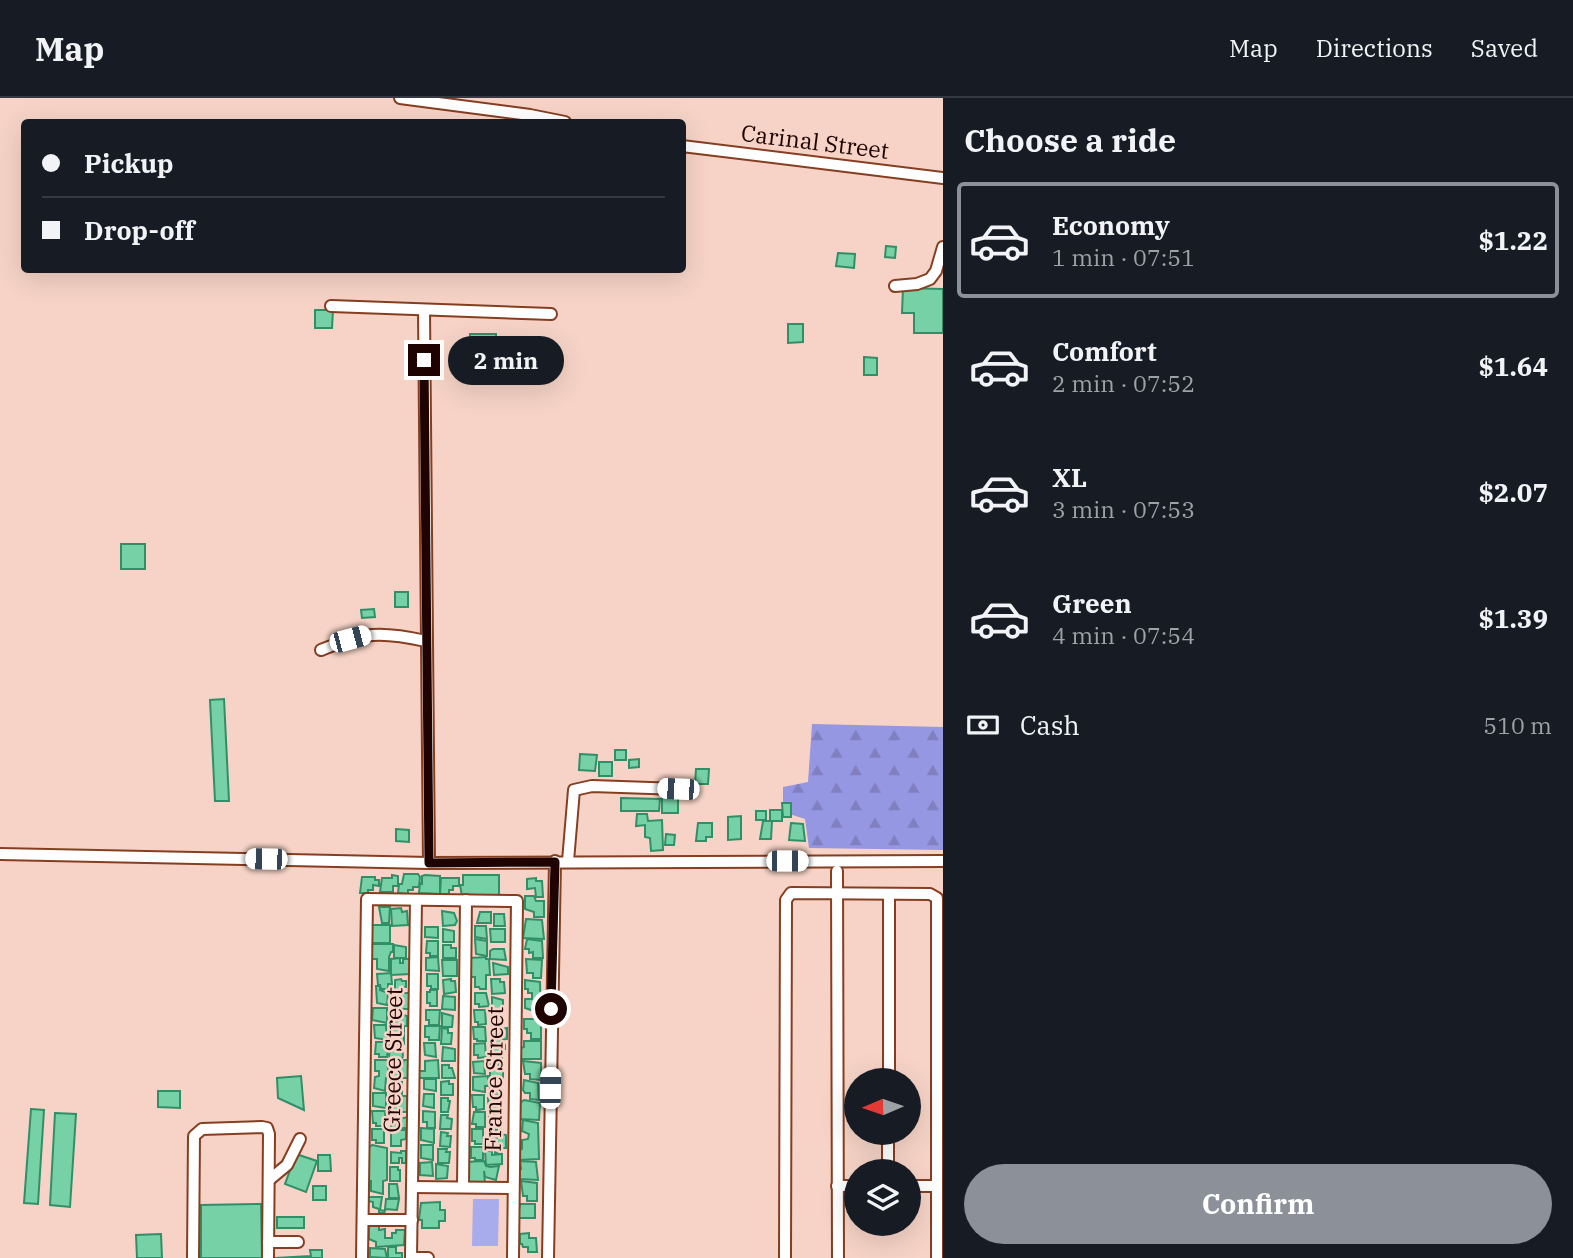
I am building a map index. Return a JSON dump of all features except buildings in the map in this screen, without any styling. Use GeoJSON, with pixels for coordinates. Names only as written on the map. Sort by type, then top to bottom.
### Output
{"type":"FeatureCollection","features":[{"type":"Feature","properties":{"kind":"street"},"geometry":{"type":"LineString","coordinates":[[400,98],[550,119]]}},
{"type":"Feature","properties":{"kind":"street","name":"Carinal Street"},"geometry":{"type":"LineString","coordinates":[[686,146],[943,178]]}},
{"type":"Feature","properties":{"kind":"street"},"geometry":{"type":"LineString","coordinates":[[895,286],[917,284],[930,279],[943,247]]}},
{"type":"Feature","properties":{"kind":"street"},"geometry":{"type":"LineString","coordinates":[[331,306],[551,314]]}},
{"type":"Feature","properties":{"kind":"street"},"geometry":{"type":"LineString","coordinates":[[424,310],[429,863]]}},
{"type":"Feature","properties":{"kind":"street"},"geometry":{"type":"LineString","coordinates":[[321,650],[350,639],[379,633],[426,641]]}},
{"type":"Feature","properties":{"kind":"street"},"geometry":{"type":"LineString","coordinates":[[568,861],[574,790],[592,786],[678,789]]}},
{"type":"Feature","properties":{"kind":"street"},"geometry":{"type":"LineString","coordinates":[[0,854],[429,863],[943,861]]}},
{"type":"Feature","properties":{"kind":"street"},"geometry":{"type":"LineString","coordinates":[[548,1258],[555,862]]}},
{"type":"Feature","properties":{"kind":"street"},"geometry":{"type":"LineString","coordinates":[[837,871],[838,1258]]}},
{"type":"Feature","properties":{"kind":"street"},"geometry":{"type":"LineString","coordinates":[[785,1258],[786,900],[790,893],[930,894],[937,898],[939,1255]]}},
{"type":"Feature","properties":{"kind":"street"},"geometry":{"type":"LineString","coordinates":[[889,894],[889,1068]]}},
{"type":"Feature","properties":{"kind":"street"},"geometry":{"type":"LineString","coordinates":[[362,1258],[366,899],[466,900],[463,1187]]}},
{"type":"Feature","properties":{"kind":"street","name":"Greece Street"},"geometry":{"type":"LineString","coordinates":[[411,1258],[416,900]]}},
{"type":"Feature","properties":{"kind":"street","name":"France Street"},"geometry":{"type":"LineString","coordinates":[[466,900],[517,901],[513,1258]]}},
{"type":"Feature","properties":{"kind":"street"},"geometry":{"type":"LineString","coordinates":[[193,1258],[193,1142],[198,1131],[208,1128],[267,1128],[268,1258]]}},
{"type":"Feature","properties":{"kind":"street"},"geometry":{"type":"LineString","coordinates":[[269,1180],[287,1165],[300,1139]]}},
{"type":"Feature","properties":{"kind":"street"},"geometry":{"type":"LineString","coordinates":[[412,1186],[513,1188]]}},
{"type":"Feature","properties":{"kind":"street"},"geometry":{"type":"LineString","coordinates":[[837,1186],[844,1186]]}},
{"type":"Feature","properties":{"kind":"street"},"geometry":{"type":"LineString","coordinates":[[921,1186],[937,1186]]}},
{"type":"Feature","properties":{"kind":"street"},"geometry":{"type":"LineString","coordinates":[[362,1220],[412,1220]]}},
{"type":"Feature","properties":{"kind":"street"},"geometry":{"type":"LineString","coordinates":[[268,1242],[298,1242]]}},
{"type":"Feature","properties":{"kind":"street"},"geometry":{"type":"LineString","coordinates":[[411,1258],[428,1258]]}},
{"type":"Feature","properties":{"kind":"shaded area"},"geometry":{"type":"Polygon","coordinates":[[[473,1199],[499,1199],[498,1246],[472,1246],[473,1199]]]}},
{"type":"Feature","properties":{"kind":"green space"},"geometry":{"type":"Polygon","coordinates":[[[812,724],[943,727],[943,850],[809,848],[805,819],[783,812],[783,787],[808,782],[812,724]]]}},
{"type":"Feature","properties":{"kind":"route"},"geometry":{"type":"LineString","coordinates":[[424,360],[429,863],[555,862],[551,1009]]}}]}
